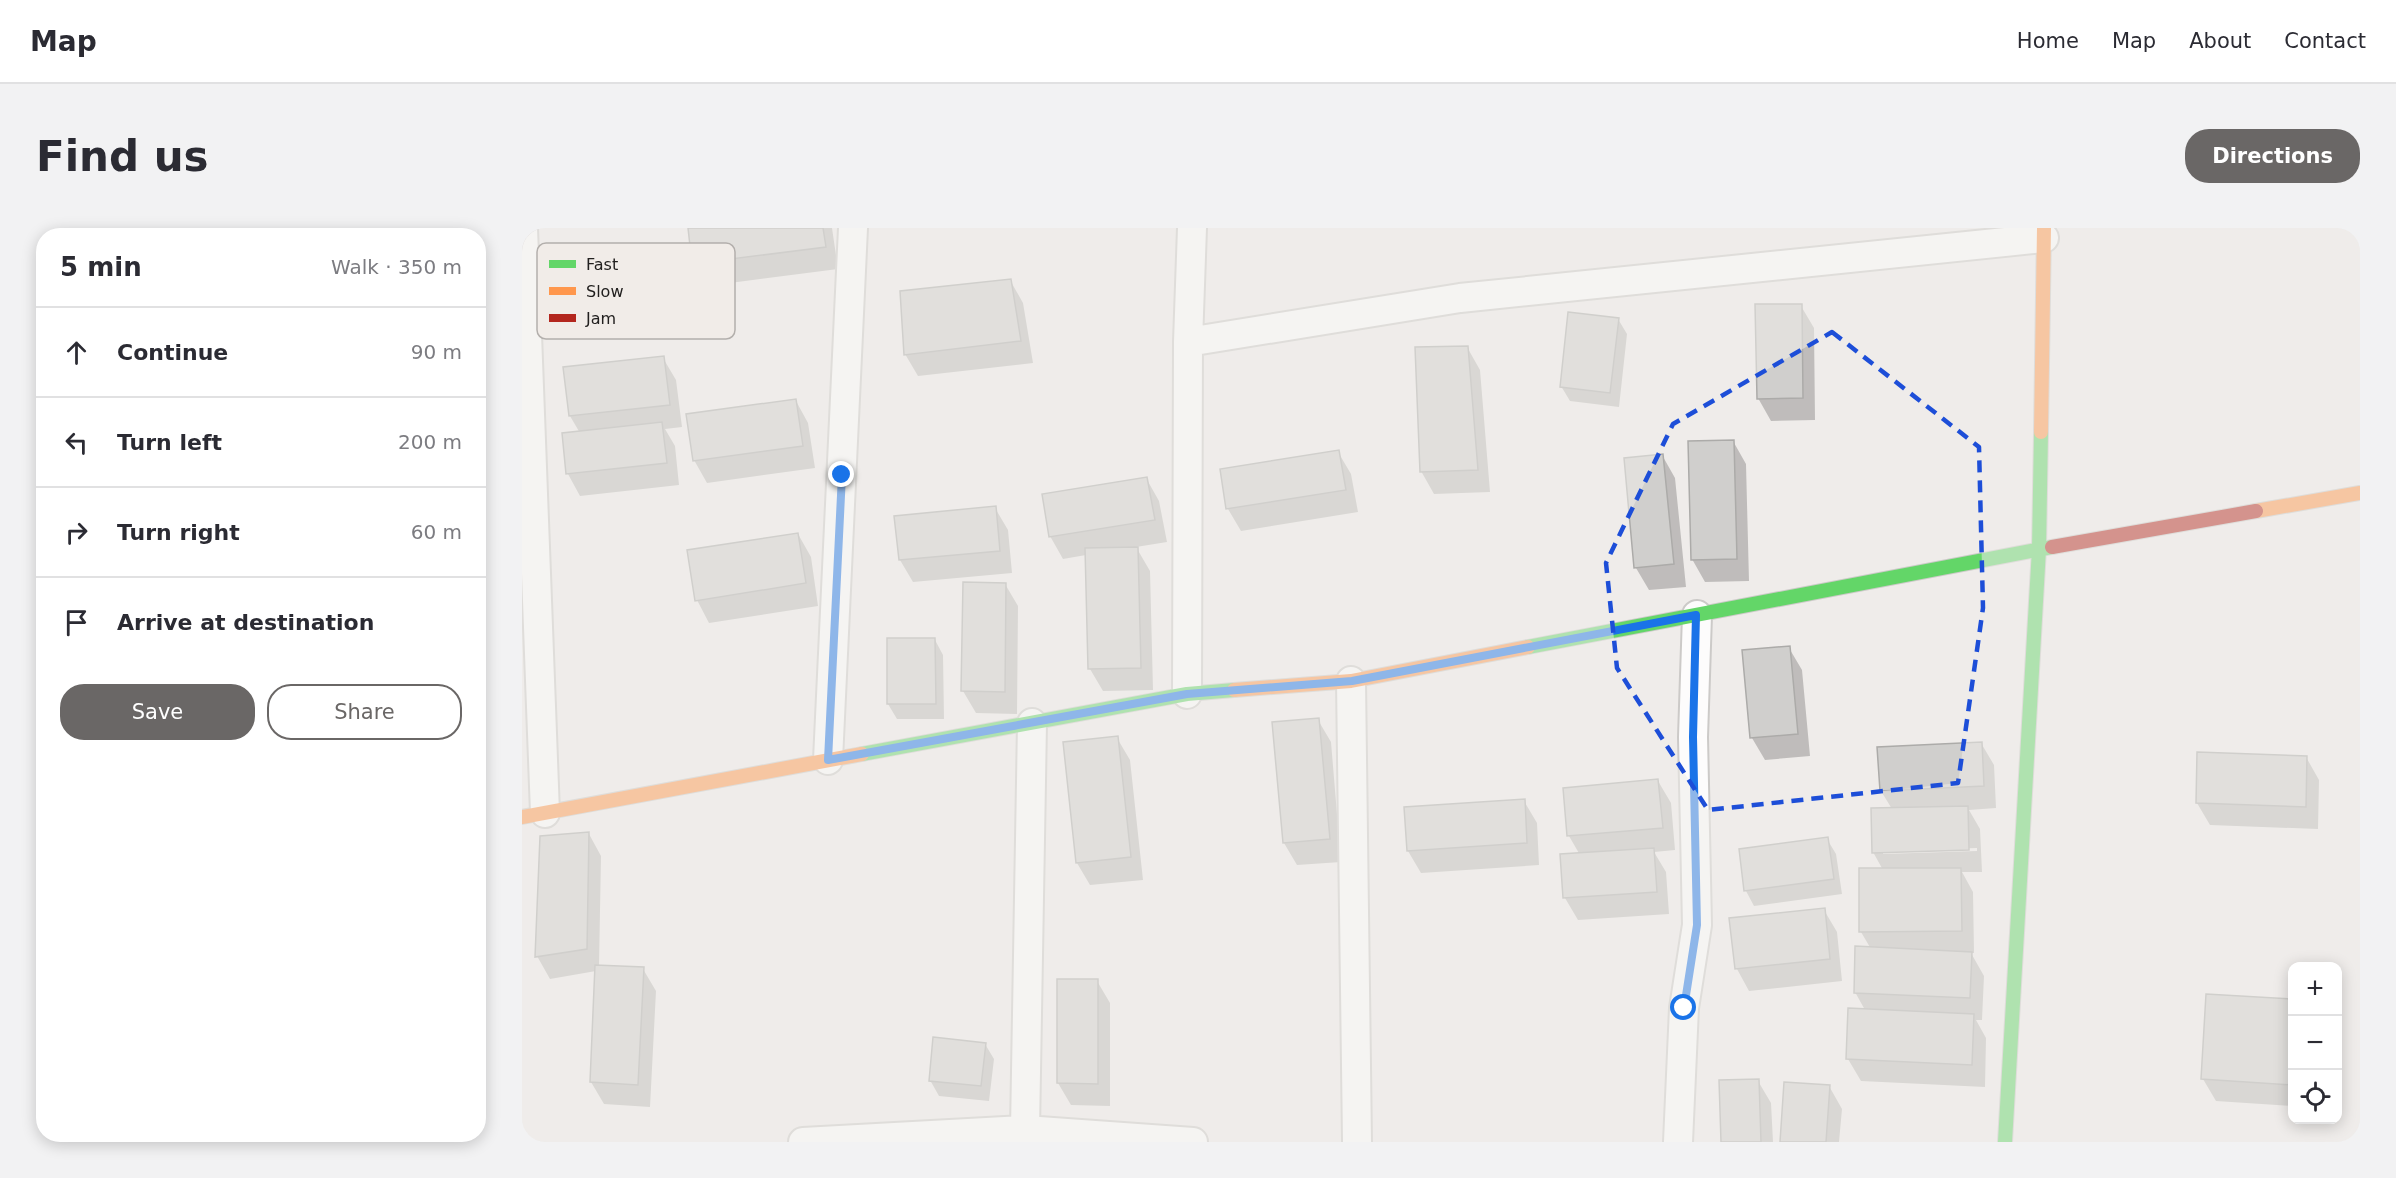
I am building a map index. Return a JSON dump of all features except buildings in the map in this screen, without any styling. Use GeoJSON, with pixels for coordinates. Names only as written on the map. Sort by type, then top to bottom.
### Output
{"type":"FeatureCollection","features":[{"type":"Feature","properties":{"kind":"street"},"geometry":{"type":"LineString","coordinates":[[523,228],[534,815],[1187,694],[1352,681],[2038,549],[2360,493]]}},
{"type":"Feature","properties":{"kind":"street"},"geometry":{"type":"LineString","coordinates":[[828,760],[853,228]]}},
{"type":"Feature","properties":{"kind":"street"},"geometry":{"type":"LineString","coordinates":[[1187,694],[1188,342],[1192,228]]}},
{"type":"Feature","properties":{"kind":"street"},"geometry":{"type":"LineString","coordinates":[[1188,342],[1460,298],[2044,233],[2038,549],[2005,1142]]}},
{"type":"Feature","properties":{"kind":"street"},"geometry":{"type":"LineString","coordinates":[[1678,1142],[1684,1008],[1697,925],[1693,737],[1696,615]]}},
{"type":"Feature","properties":{"kind":"street"},"geometry":{"type":"LineString","coordinates":[[1352,681],[1357,1142]]}},
{"type":"Feature","properties":{"kind":"street"},"geometry":{"type":"LineString","coordinates":[[1025,1130],[1032,723]]}},
{"type":"Feature","properties":{"kind":"street"},"geometry":{"type":"LineString","coordinates":[[803,1142],[1025,1130],[1193,1142]]}},
{"type":"Feature","properties":{"kind":"highlighted area"},"geometry":{"type":"Polygon","coordinates":[[[1832,332],[1979,447],[1983,608],[1958,783],[1708,810],[1617,668],[1606,563],[1673,424],[1832,332]]]}},
{"type":"Feature","properties":{"kind":"traffic: fast"},"geometry":{"type":"LineString","coordinates":[[2005,1142],[2039,549],[2041,432]]}},
{"type":"Feature","properties":{"kind":"traffic: fast"},"geometry":{"type":"LineString","coordinates":[[1528,647],[2052,547]]}},
{"type":"Feature","properties":{"kind":"traffic: fast"},"geometry":{"type":"LineString","coordinates":[[862,754],[1187,694],[1234,690]]}},
{"type":"Feature","properties":{"kind":"traffic: slow"},"geometry":{"type":"LineString","coordinates":[[2041,432],[2044,228]]}},
{"type":"Feature","properties":{"kind":"traffic: slow"},"geometry":{"type":"LineString","coordinates":[[2256,511],[2360,493]]}},
{"type":"Feature","properties":{"kind":"traffic: slow"},"geometry":{"type":"LineString","coordinates":[[1234,690],[1351,681],[1528,647]]}},
{"type":"Feature","properties":{"kind":"traffic: slow"},"geometry":{"type":"LineString","coordinates":[[522,817],[862,754]]}},
{"type":"Feature","properties":{"kind":"traffic: jam"},"geometry":{"type":"LineString","coordinates":[[2052,547],[2256,511]]}},
{"type":"Feature","properties":{"kind":"route"},"geometry":{"type":"LineString","coordinates":[[842,475],[828,760],[1187,694],[1352,681],[1696,615],[1693,737],[1697,925],[1684,1008]]}}]}
